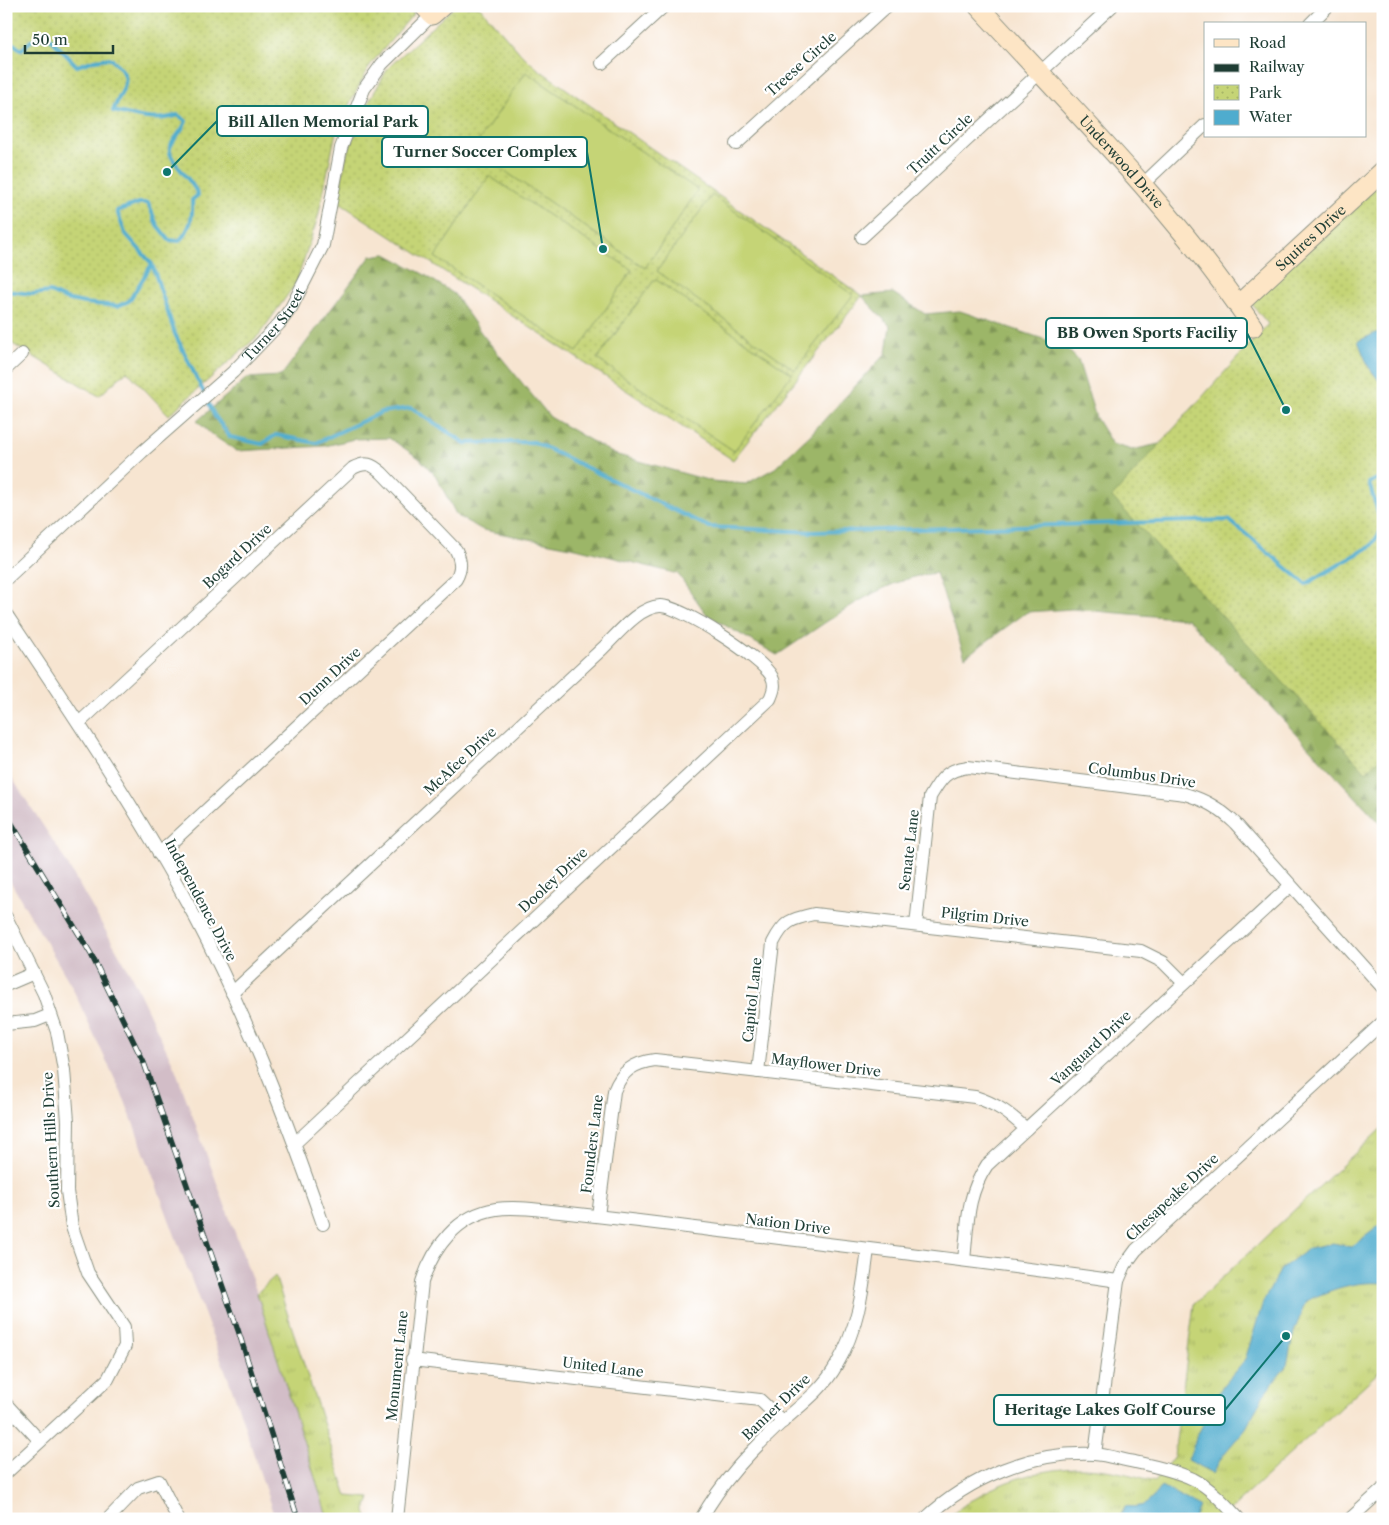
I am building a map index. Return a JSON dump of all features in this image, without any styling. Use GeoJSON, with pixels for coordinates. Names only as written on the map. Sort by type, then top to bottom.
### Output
{"type":"FeatureCollection","features":[{"type":"Feature","properties":{"kind":"street"},"geometry":{"type":"LineString","coordinates":[[602,64],[664,6]]}},
{"type":"Feature","properties":{"kind":"street","name":"Treese Circle"},"geometry":{"type":"LineString","coordinates":[[736,144],[887,6]]}},
{"type":"Feature","properties":{"kind":"street","name":"Underwood Drive"},"geometry":{"type":"LineString","coordinates":[[978,6],[1192,241],[1253,327]]}},
{"type":"Feature","properties":{"kind":"street","name":"Truitt Circle"},"geometry":{"type":"LineString","coordinates":[[862,237],[1112,6]]}},
{"type":"Feature","properties":{"kind":"street"},"geometry":{"type":"LineString","coordinates":[[1312,22],[1328,6]]}},
{"type":"Feature","properties":{"kind":"street","name":"Turner Street"},"geometry":{"type":"LineString","coordinates":[[6,579],[142,452],[233,372],[280,324],[313,268],[323,245],[341,148],[364,89],[382,64],[433,9]]}},
{"type":"Feature","properties":{"kind":"street"},"geometry":{"type":"LineString","coordinates":[[1142,185],[1204,126]]}},
{"type":"Feature","properties":{"kind":"street","name":"Squires Drive"},"geometry":{"type":"LineString","coordinates":[[1238,305],[1383,172]]}},
{"type":"Feature","properties":{"kind":"street"},"geometry":{"type":"LineString","coordinates":[[6,369],[22,354]]}},
{"type":"Feature","properties":{"kind":"street","name":"Bogard Drive"},"geometry":{"type":"LineString","coordinates":[[79,723],[352,468],[361,464],[372,464],[417,510]]}},
{"type":"Feature","properties":{"kind":"street","name":"Dunn Drive"},"geometry":{"type":"LineString","coordinates":[[160,854],[456,579],[461,570],[461,560],[456,550],[417,510]]}},
{"type":"Feature","properties":{"kind":"street","name":"McAfee Drive"},"geometry":{"type":"LineString","coordinates":[[232,993],[638,615],[649,608],[661,605],[723,636]]}},
{"type":"Feature","properties":{"kind":"street","name":"Independence Drive"},"geometry":{"type":"LineString","coordinates":[[6,614],[79,723],[160,854],[198,922],[265,1067],[323,1224]]}},
{"type":"Feature","properties":{"kind":"street","name":"Dooley Drive"},"geometry":{"type":"LineString","coordinates":[[294,1144],[770,699],[774,689],[772,677],[760,662],[739,644],[723,636]]}},
{"type":"Feature","properties":{"kind":"street","name":"Columbus Drive"},"geometry":{"type":"LineString","coordinates":[[940,780],[952,769],[968,767],[1185,794],[1202,800],[1220,809],[1235,823],[1383,988]]}},
{"type":"Feature","properties":{"kind":"street","name":"Senate Lane"},"geometry":{"type":"LineString","coordinates":[[916,925],[930,797],[940,780]]}},
{"type":"Feature","properties":{"kind":"street","name":"Vanguard Drive"},"geometry":{"type":"LineString","coordinates":[[964,1260],[970,1198],[975,1182],[986,1165],[1290,886]]}},
{"type":"Feature","properties":{"kind":"street","name":"Pilgrim Drive"},"geometry":{"type":"LineString","coordinates":[[779,932],[790,919],[814,914],[1141,951],[1163,962],[1184,982]]}},
{"type":"Feature","properties":{"kind":"street","name":"Southern Hills Drive"},"geometry":{"type":"LineString","coordinates":[[6,917],[44,994],[57,1032],[64,1070],[68,1120],[67,1191],[72,1227],[88,1273],[124,1327],[125,1346],[108,1379],[6,1473]]}},
{"type":"Feature","properties":{"kind":"street","name":"Capitol Lane"},"geometry":{"type":"LineString","coordinates":[[758,1072],[773,943],[779,932]]}},
{"type":"Feature","properties":{"kind":"street"},"geometry":{"type":"LineString","coordinates":[[6,985],[34,973]]}},
{"type":"Feature","properties":{"kind":"street"},"geometry":{"type":"LineString","coordinates":[[6,1024],[35,1021],[50,1015]]}},
{"type":"Feature","properties":{"kind":"street","name":"Chesapeake Drive"},"geometry":{"type":"LineString","coordinates":[[1095,1454],[1118,1281],[1125,1265],[1136,1250],[1383,1022]]}},
{"type":"Feature","properties":{"kind":"street","name":"Mayflower Drive"},"geometry":{"type":"LineString","coordinates":[[619,1078],[630,1067],[641,1062],[655,1060],[975,1097],[994,1103],[1010,1114],[1026,1129]]}},
{"type":"Feature","properties":{"kind":"street","name":"Founders Lane"},"geometry":{"type":"LineString","coordinates":[[598,1216],[614,1091],[619,1078]]}},
{"type":"Feature","properties":{"kind":"street","name":"Nation Drive"},"geometry":{"type":"LineString","coordinates":[[456,1227],[474,1216],[494,1209],[516,1208],[598,1216],[964,1260],[1118,1281]]}},
{"type":"Feature","properties":{"kind":"street","name":"Monument Lane"},"geometry":{"type":"LineString","coordinates":[[396,1519],[422,1282],[434,1253],[456,1227]]}},
{"type":"Feature","properties":{"kind":"street","name":"Banner Drive"},"geometry":{"type":"LineString","coordinates":[[701,1519],[715,1493],[743,1459],[812,1397],[836,1367],[852,1335],[858,1314],[868,1249]]}},
{"type":"Feature","properties":{"kind":"street","name":"United Lane"},"geometry":{"type":"LineString","coordinates":[[412,1360],[760,1400],[783,1422]]}},
{"type":"Feature","properties":{"kind":"street"},"geometry":{"type":"LineString","coordinates":[[6,1404],[40,1441]]}},
{"type":"Feature","properties":{"kind":"street"},"geometry":{"type":"LineString","coordinates":[[925,1519],[956,1494],[978,1480],[1021,1463],[1058,1456],[1095,1454],[1151,1466],[1193,1479],[1216,1496],[1239,1519]]}},
{"type":"Feature","properties":{"kind":"street"},"geometry":{"type":"LineString","coordinates":[[108,1519],[138,1488],[159,1482],[178,1519]]}},
{"type":"Feature","properties":{"kind":"street"},"geometry":{"type":"LineString","coordinates":[[1350,1519],[1383,1489]]}},
{"type":"Feature","properties":{"kind":"shaded area"},"geometry":{"type":"Polygon","coordinates":[[[6,769],[59,850],[130,973],[175,1068],[257,1293],[328,1519],[275,1519],[234,1394],[125,1101],[71,985],[6,874],[6,769]]]}},
{"type":"Feature","properties":{"kind":"green space"},"geometry":{"type":"Polygon","coordinates":[[[6,6],[407,6],[414,13],[371,64],[337,127],[318,217],[296,283],[259,335],[169,415],[127,371],[99,396],[6,340],[6,6]]]}},
{"type":"Feature","properties":{"kind":"green space"},"geometry":{"type":"Polygon","coordinates":[[[455,6],[479,6],[520,53],[538,69],[862,296],[733,460],[338,202],[346,157],[362,114],[388,68],[455,6]]]}},
{"type":"Feature","properties":{"kind":"green space"},"geometry":{"type":"Polygon","coordinates":[[[526,72],[698,190],[645,268],[473,149],[526,72]]]}},
{"type":"Feature","properties":{"kind":"green space"},"geometry":{"type":"Polygon","coordinates":[[[1383,175],[1383,756],[1366,772],[1112,497],[1268,324],[1251,303],[1383,175]]]}},
{"type":"Feature","properties":{"kind":"green space"},"geometry":{"type":"Polygon","coordinates":[[[489,176],[632,270],[577,352],[435,257],[489,176]]]}},
{"type":"Feature","properties":{"kind":"green space"},"geometry":{"type":"Polygon","coordinates":[[[712,195],[853,295],[795,370],[657,271],[712,195]]]}},
{"type":"Feature","properties":{"kind":"green space"},"geometry":{"type":"Polygon","coordinates":[[[386,254],[425,275],[454,294],[482,334],[550,417],[614,454],[711,481],[746,484],[775,468],[810,435],[886,353],[890,326],[862,296],[893,293],[925,314],[960,311],[1064,346],[1078,360],[1096,418],[1112,444],[1132,450],[1383,394],[1383,826],[1188,619],[1072,609],[1027,612],[965,657],[936,573],[915,577],[873,593],[833,617],[777,655],[707,615],[678,574],[576,548],[483,530],[457,516],[436,476],[419,458],[389,438],[354,439],[325,446],[237,451],[212,435],[197,421],[247,378],[281,376],[371,256],[386,254]]]}},
{"type":"Feature","properties":{"kind":"green space"},"geometry":{"type":"Polygon","coordinates":[[[655,279],[792,374],[734,451],[597,359],[655,279]]]}},
{"type":"Feature","properties":{"kind":"green space"},"geometry":{"type":"Polygon","coordinates":[[[1383,1127],[1383,1368],[1220,1519],[947,1519],[960,1508],[991,1489],[1041,1472],[1076,1468],[1096,1469],[1155,1481],[1174,1456],[1194,1304],[1383,1127]]]}},
{"type":"Feature","properties":{"kind":"green space"},"geometry":{"type":"Polygon","coordinates":[[[275,1276],[347,1496],[370,1498],[366,1510],[367,1519],[328,1519],[257,1293],[275,1276]]]}},
{"type":"Feature","properties":{"kind":"water"},"geometry":{"type":"Polygon","coordinates":[[[1383,330],[1383,386],[1368,366],[1358,341],[1383,330]]]}},
{"type":"Feature","properties":{"kind":"water"},"geometry":{"type":"Polygon","coordinates":[[[1383,1223],[1383,1283],[1362,1283],[1343,1287],[1306,1301],[1294,1332],[1287,1365],[1263,1396],[1246,1428],[1223,1455],[1213,1473],[1188,1460],[1197,1436],[1223,1385],[1245,1360],[1263,1302],[1281,1269],[1309,1248],[1333,1243],[1351,1247],[1383,1223]]]}},
{"type":"Feature","properties":{"kind":"water"},"geometry":{"type":"Polygon","coordinates":[[[1161,1486],[1199,1506],[1194,1519],[1119,1519],[1125,1506],[1132,1507],[1147,1503],[1161,1486]]]}},
{"type":"Feature","properties":{"kind":"waterway"},"geometry":{"type":"LineString","coordinates":[[6,26],[9,40],[21,50],[32,40],[48,36],[77,66],[95,60],[110,58],[123,71],[125,77],[124,88],[113,111],[154,119],[178,115],[186,121],[170,148],[170,153],[176,164],[192,183],[198,195],[192,200],[190,222],[183,236],[179,241],[169,240],[157,225],[148,203],[139,203],[117,211],[125,233],[152,264],[175,334],[204,393]]}},
{"type":"Feature","properties":{"kind":"waterway"},"geometry":{"type":"LineString","coordinates":[[6,291],[33,294],[50,292],[65,299],[84,303],[118,306],[129,301],[152,264]]}},
{"type":"Feature","properties":{"kind":"waterway"},"geometry":{"type":"LineString","coordinates":[[207,400],[214,415],[230,437],[262,444],[276,435],[316,443],[382,412],[411,408],[465,443],[534,442],[709,527],[813,532],[1229,520],[1306,584],[1371,546],[1383,528]]}},
{"type":"Feature","properties":{"kind":"waterway"},"geometry":{"type":"LineString","coordinates":[[1383,476],[1369,483],[1383,528]]}},
{"type":"Feature","properties":{"kind":"railway"},"geometry":{"type":"LineString","coordinates":[[6,814],[91,954],[144,1063],[238,1330],[298,1519]]}},
{"type":"Feature","properties":{"kind":"place","name":"Bill Allen Memorial Park"},"geometry":{"type":"Point","coordinates":[167,172]}},
{"type":"Feature","properties":{"kind":"place","name":"Turner Soccer Complex"},"geometry":{"type":"Point","coordinates":[603,249]}},
{"type":"Feature","properties":{"kind":"place","name":"BB Owen Sports Faciliy"},"geometry":{"type":"Point","coordinates":[1286,410]}},
{"type":"Feature","properties":{"kind":"place","name":"Heritage Lakes Golf Course"},"geometry":{"type":"Point","coordinates":[1286,1336]}}]}
